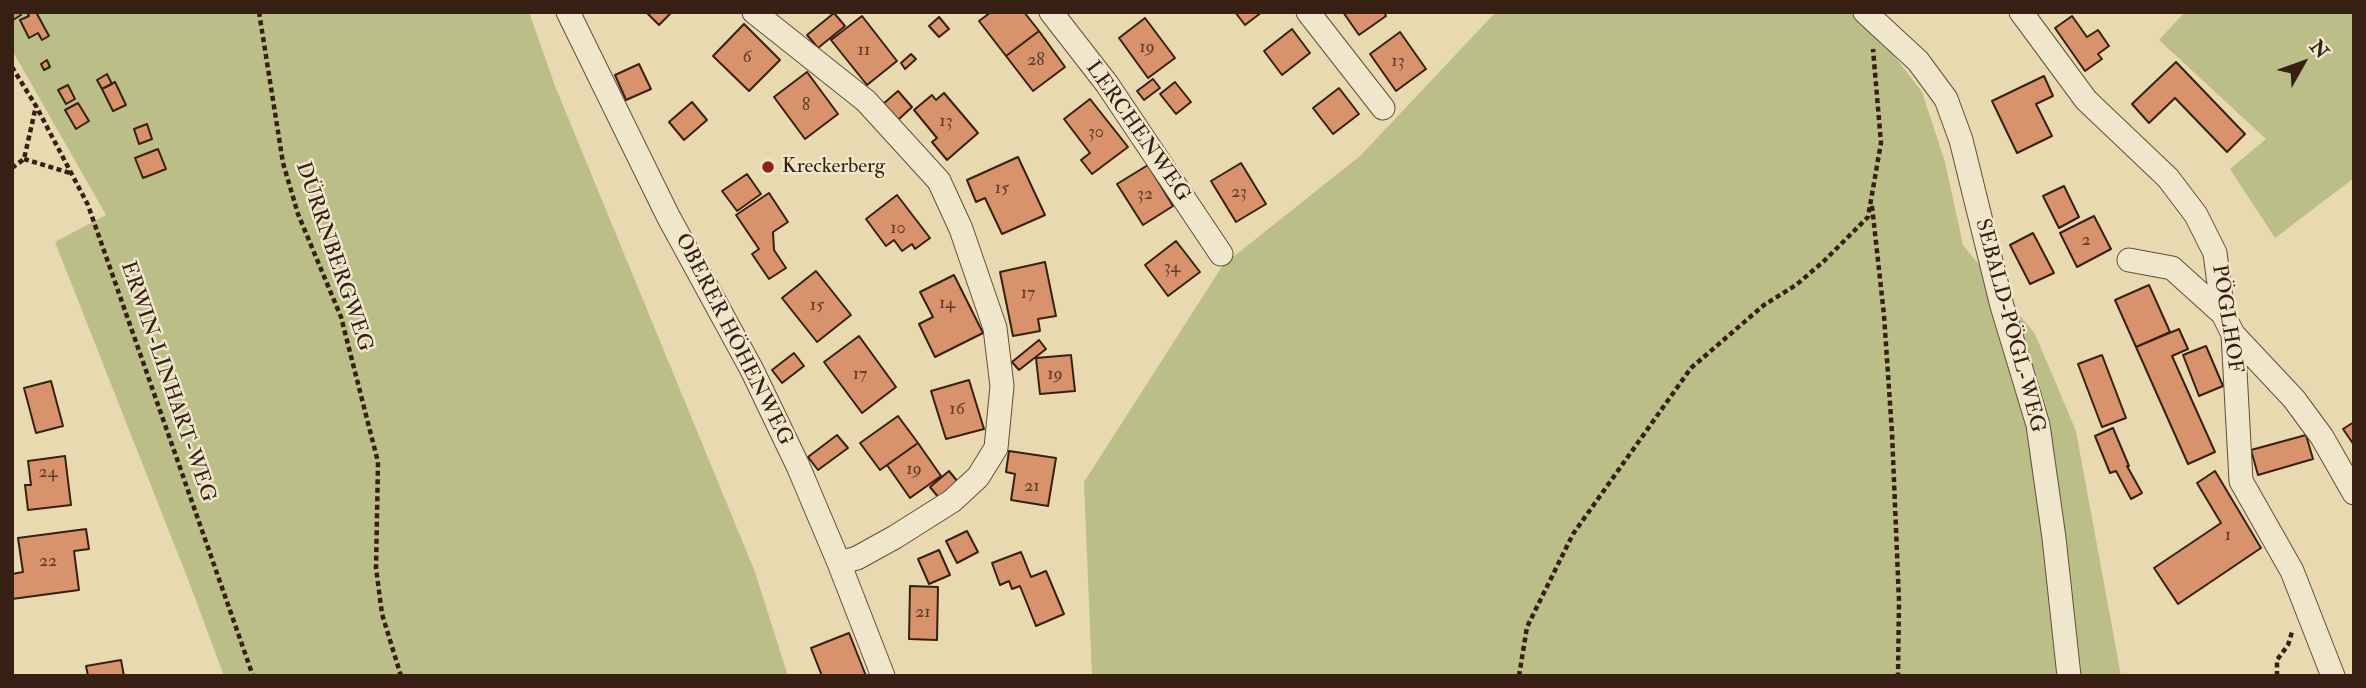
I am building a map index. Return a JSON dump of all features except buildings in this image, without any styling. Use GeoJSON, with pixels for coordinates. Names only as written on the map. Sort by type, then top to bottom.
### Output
{"type":"FeatureCollection","features":[{"type":"Feature","properties":{"kind":"street","name":"OBERER HÖHENWEG"},"geometry":{"type":"LineString","coordinates":[[568,12],[668,216],[752,370],[798,466],[883,676]]}},
{"type":"Feature","properties":{"kind":"street"},"geometry":{"type":"LineString","coordinates":[[754,12],[866,101],[939,181],[961,229],[995,328],[1002,386],[996,448],[978,477],[953,501],[895,537],[857,558],[839,563]]}},
{"type":"Feature","properties":{"kind":"street","name":"LERCHENWEG"},"geometry":{"type":"LineString","coordinates":[[1051,12],[1107,84],[1221,254]]}},
{"type":"Feature","properties":{"kind":"street"},"geometry":{"type":"LineString","coordinates":[[1308,12],[1383,108]]}},
{"type":"Feature","properties":{"kind":"street","name":"PÖGLHOF"},"geometry":{"type":"LineString","coordinates":[[2021,12],[2086,100],[2168,178],[2196,215],[2215,253],[2228,324],[2241,481],[2292,571],[2333,676]]}},
{"type":"Feature","properties":{"kind":"street","name":"SEBALD-PÖGL-WEG"},"geometry":{"type":"LineString","coordinates":[[1868,15],[1925,70],[1946,99],[1961,141],[1999,294],[2038,425],[2069,676]]}},
{"type":"Feature","properties":{"kind":"street"},"geometry":{"type":"LineString","coordinates":[[2129,260],[2172,268],[2228,324],[2294,399],[2322,437],[2354,493]]}},
{"type":"Feature","properties":{"kind":"path","name":"DÜRRNBERGWEG"},"geometry":{"type":"LineString","coordinates":[[259,12],[283,163],[298,214],[341,317],[378,462],[376,568],[382,614],[401,676]]}},
{"type":"Feature","properties":{"kind":"path"},"geometry":{"type":"LineString","coordinates":[[1518,676],[1527,627],[1573,534],[1691,368],[1763,305],[1796,285],[1823,262],[1868,217],[1881,143],[1868,15]]}},
{"type":"Feature","properties":{"kind":"path","name":"ERWIN-LINHART-WEG"},"geometry":{"type":"LineString","coordinates":[[12,67],[36,106],[88,205],[253,676]]}},
{"type":"Feature","properties":{"kind":"path"},"geometry":{"type":"LineString","coordinates":[[12,168],[24,159],[36,106]]}},
{"type":"Feature","properties":{"kind":"path"},"geometry":{"type":"LineString","coordinates":[[24,159],[71,173]]}},
{"type":"Feature","properties":{"kind":"path"},"geometry":{"type":"LineString","coordinates":[[1871,198],[1884,315],[1892,433],[1899,601],[1898,676]]}},
{"type":"Feature","properties":{"kind":"green space"},"geometry":{"type":"Polygon","coordinates":[[[12,12],[529,12],[555,86],[755,572],[788,676],[224,676],[55,242],[106,215],[12,50],[12,12]]]}},
{"type":"Feature","properties":{"kind":"green space"},"geometry":{"type":"Polygon","coordinates":[[[1496,12],[1852,12],[1857,15],[1891,52],[1922,92],[1945,162],[1963,245],[2035,334],[2076,431],[2121,676],[1092,676],[1084,482],[1223,265],[1360,156],[1496,12]]]}},
{"type":"Feature","properties":{"kind":"green space"},"geometry":{"type":"Polygon","coordinates":[[[2185,12],[2354,12],[2354,178],[2275,238],[2230,169],[2266,139],[2159,40],[2185,12]]]}},
{"type":"Feature","properties":{"kind":"place","name":"Kreckerberg"},"geometry":{"type":"Point","coordinates":[768,167]}}]}
